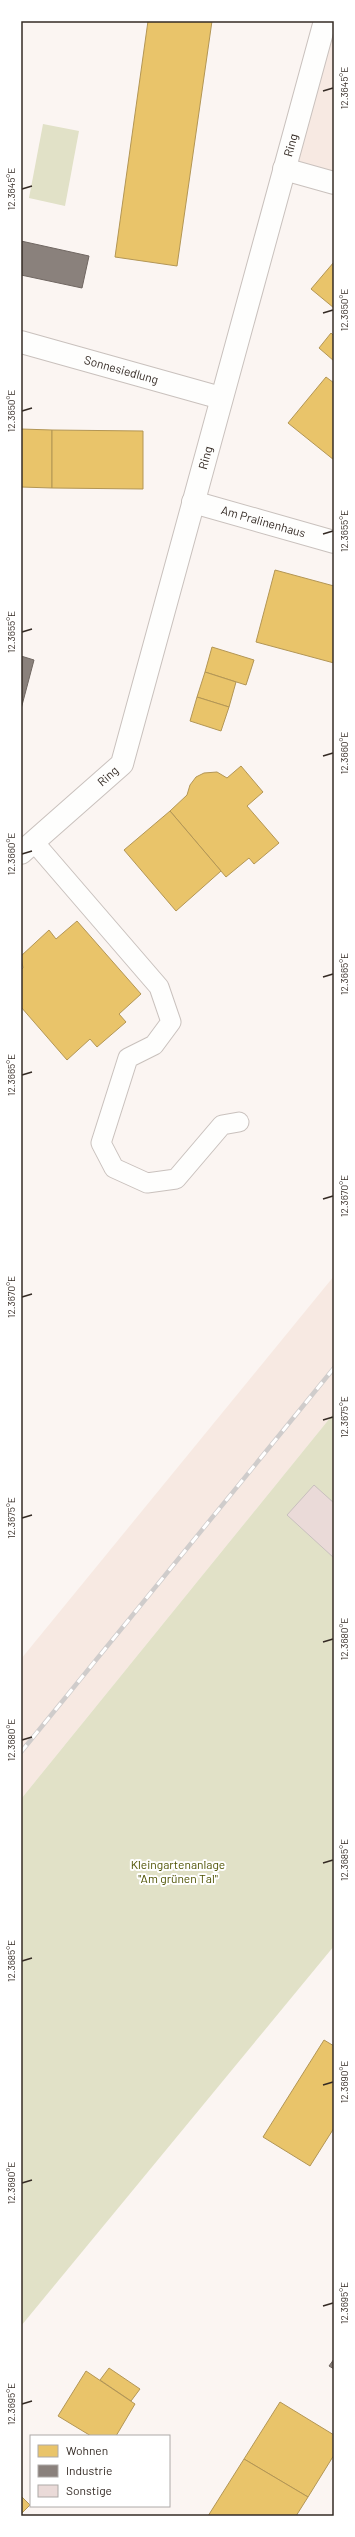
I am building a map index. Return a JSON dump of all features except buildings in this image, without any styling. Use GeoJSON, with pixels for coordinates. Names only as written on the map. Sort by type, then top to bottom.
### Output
{"type":"FeatureCollection","features":[{"type":"Feature","properties":{"kind":"street","name":"Ring"},"geometry":{"type":"LineString","coordinates":[[27,848],[122,764],[325,21]]}},
{"type":"Feature","properties":{"kind":"street"},"geometry":{"type":"LineString","coordinates":[[284,169],[334,183]]}},
{"type":"Feature","properties":{"kind":"street","name":"Sonnesiedlung"},"geometry":{"type":"LineString","coordinates":[[21,342],[221,398]]}},
{"type":"Feature","properties":{"kind":"street","name":"Am Pralinenhaus"},"geometry":{"type":"LineString","coordinates":[[193,502],[334,542]]}},
{"type":"Feature","properties":{"kind":"lane"},"geometry":{"type":"LineString","coordinates":[[27,848],[159,987],[171,1022],[154,1046],[128,1058],[101,1143],[114,1168],[147,1183],[176,1179],[222,1125],[239,1122]]}},
{"type":"Feature","properties":{"kind":"shaded area"},"geometry":{"type":"Polygon","coordinates":[[[334,21],[334,183],[284,169],[334,21]]]}},
{"type":"Feature","properties":{"kind":"shaded area"},"geometry":{"type":"Polygon","coordinates":[[[334,1276],[334,1413],[21,1799],[21,1659],[334,1276]]]}},
{"type":"Feature","properties":{"kind":"green space"},"geometry":{"type":"Polygon","coordinates":[[[43,124],[79,131],[65,206],[29,198],[43,124]]]}},
{"type":"Feature","properties":{"kind":"green space","name":"Kleingartenanlage \"Am grünen Tal\""},"geometry":{"type":"Polygon","coordinates":[[[334,1413],[334,1946],[21,2326],[21,1799],[334,1413]]]}},
{"type":"Feature","properties":{"kind":"railway"},"geometry":{"type":"LineString","coordinates":[[21,1752],[334,1368]]}}]}
